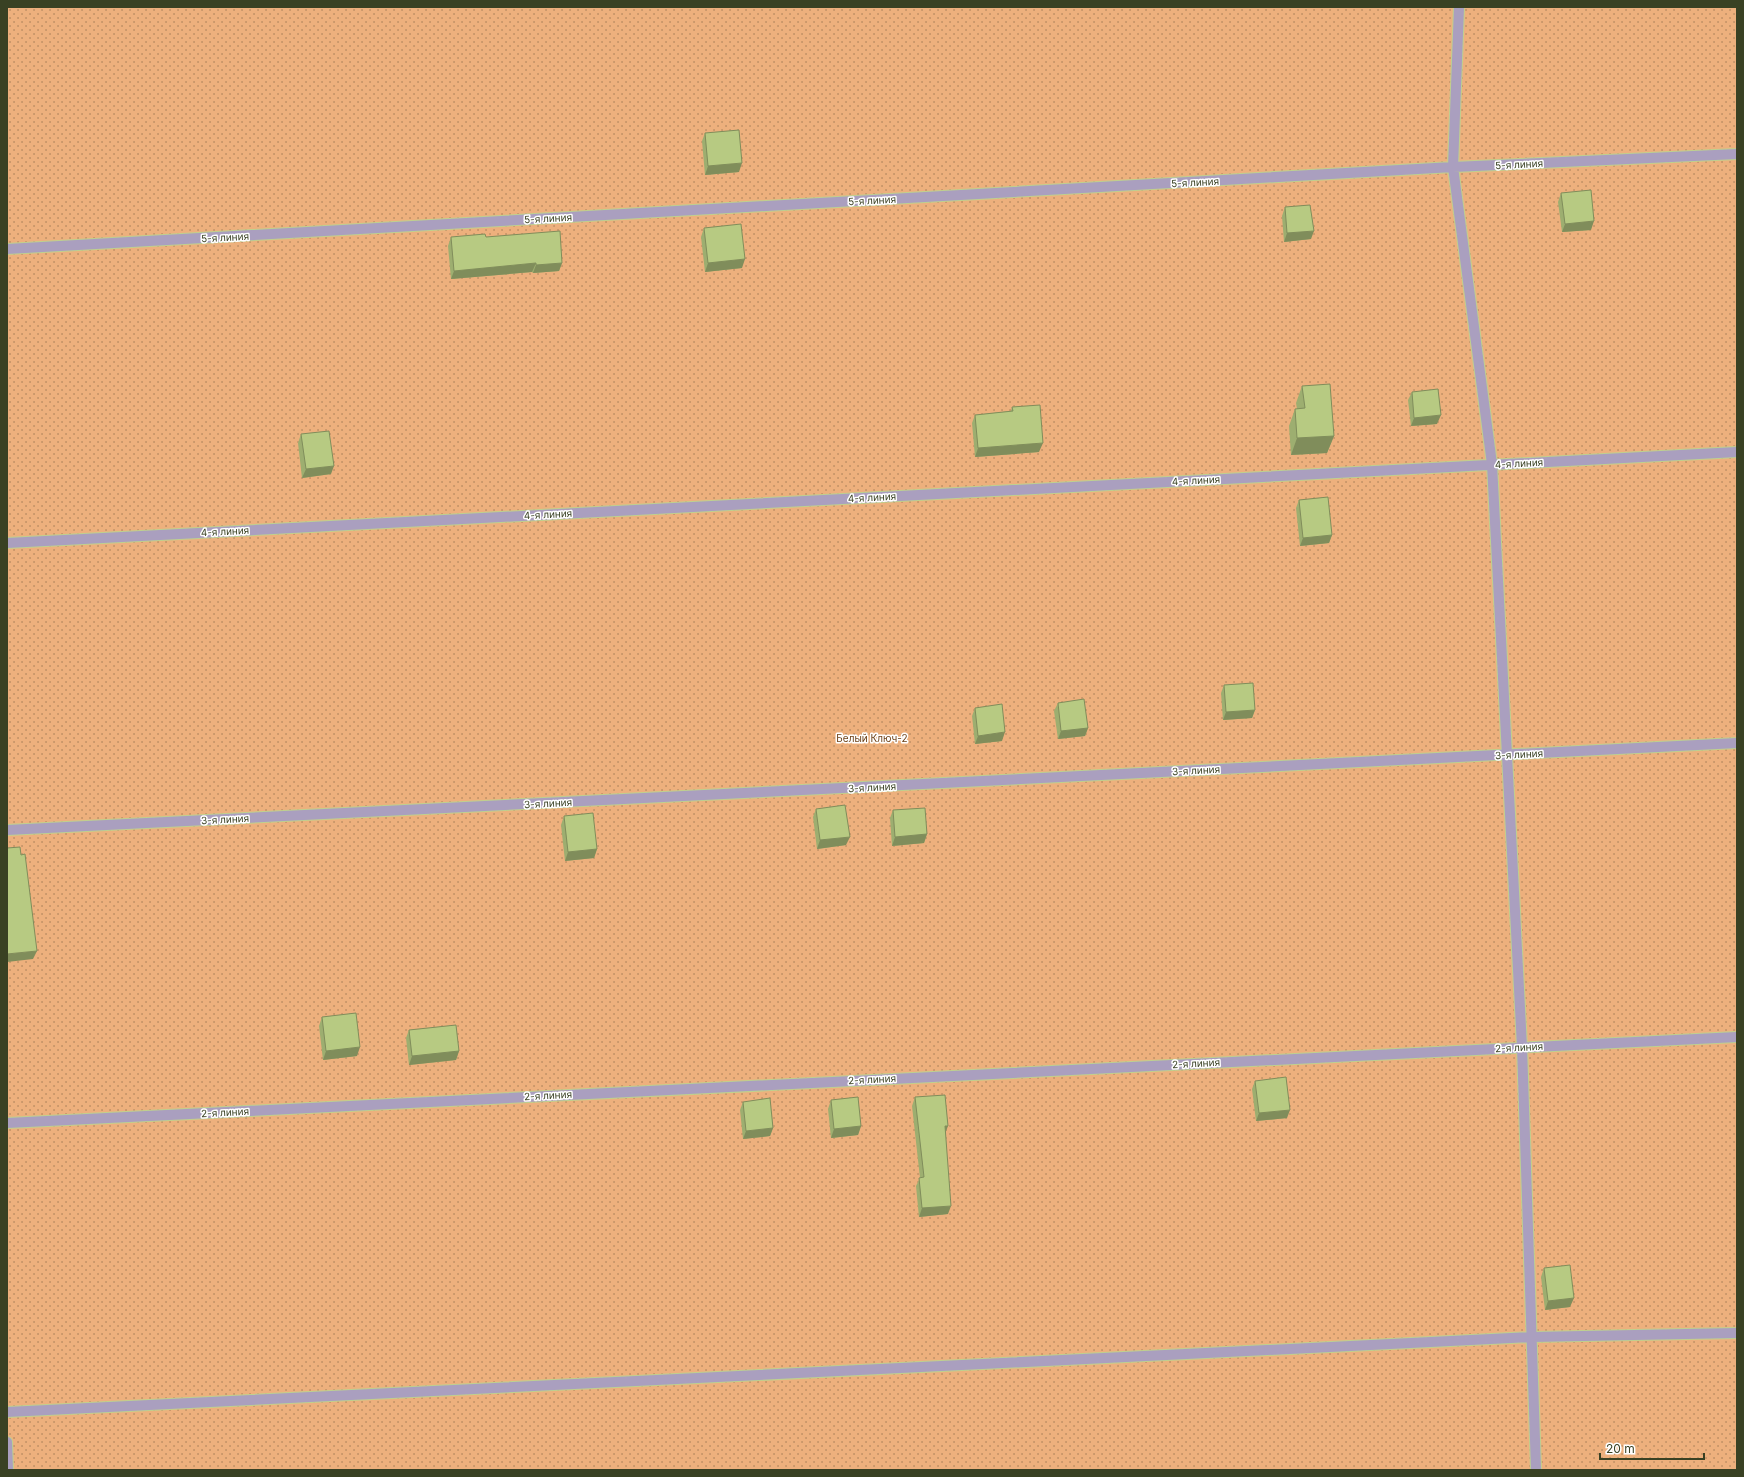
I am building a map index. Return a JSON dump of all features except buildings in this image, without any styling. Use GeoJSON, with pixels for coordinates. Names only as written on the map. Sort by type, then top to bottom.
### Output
{"type":"FeatureCollection","features":[{"type":"Feature","properties":{"kind":"street"},"geometry":{"type":"LineString","coordinates":[[1459,7],[1453,167],[1492,464],[1522,1047],[1536,1470]]}},
{"type":"Feature","properties":{"kind":"street","name":"5-я линия"},"geometry":{"type":"LineString","coordinates":[[7,249],[1453,167],[1737,154]]}},
{"type":"Feature","properties":{"kind":"street","name":"4-я линия"},"geometry":{"type":"LineString","coordinates":[[7,543],[1737,452]]}},
{"type":"Feature","properties":{"kind":"street","name":"3-я линия"},"geometry":{"type":"LineString","coordinates":[[7,830],[1737,744]]}},
{"type":"Feature","properties":{"kind":"street","name":"2-я линия"},"geometry":{"type":"LineString","coordinates":[[7,1122],[1737,1037]]}},
{"type":"Feature","properties":{"kind":"street"},"geometry":{"type":"LineString","coordinates":[[7,1412],[1532,1337],[1737,1333]]}},
{"type":"Feature","properties":{"kind":"street"},"geometry":{"type":"LineString","coordinates":[[7,1442],[8,1470]]}},
{"type":"Feature","properties":{"kind":"green space","name":"Белый Ключ-2"},"geometry":{"type":"Polygon","coordinates":[[[7,7],[1737,7],[1737,1470],[7,1470],[7,7]]]}}]}
